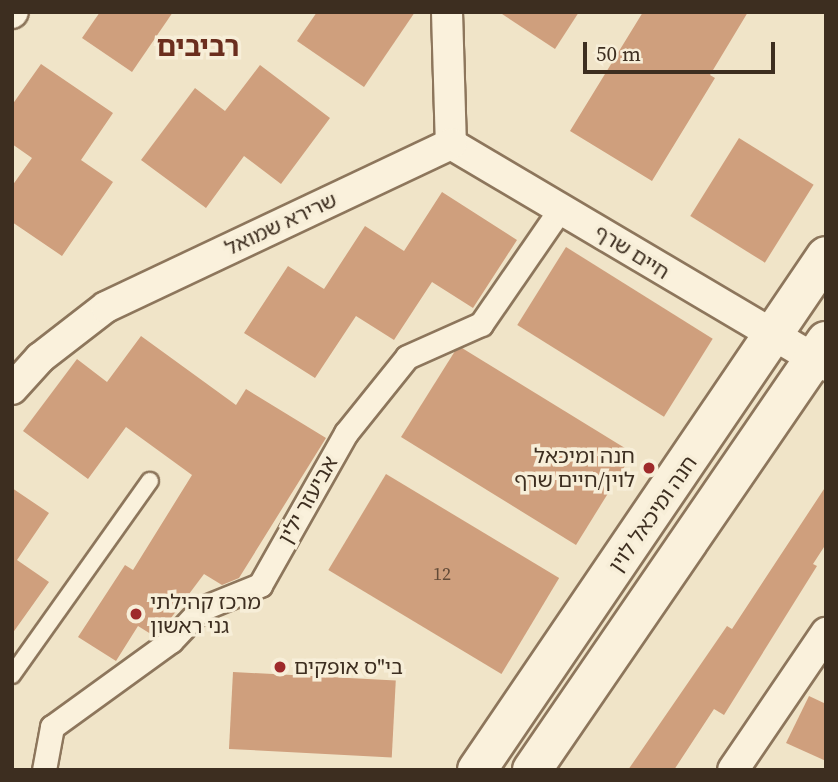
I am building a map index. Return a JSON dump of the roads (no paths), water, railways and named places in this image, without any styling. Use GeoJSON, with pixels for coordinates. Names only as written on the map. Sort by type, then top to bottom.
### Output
{"type":"FeatureCollection","features":[{"type":"Feature","properties":{"kind":"main road","name":"חנה ומיכאל לוין"},"geometry":{"type":"LineString","coordinates":[[477,770],[774,339],[826,256]]}},
{"type":"Feature","properties":{"kind":"main road"},"geometry":{"type":"LineString","coordinates":[[533,770],[822,356]]}},
{"type":"Feature","properties":{"kind":"street"},"geometry":{"type":"LineString","coordinates":[[447,12],[451,144]]}},
{"type":"Feature","properties":{"kind":"street","name":"חיים שרף"},"geometry":{"type":"LineString","coordinates":[[451,144],[774,339],[822,356]]}},
{"type":"Feature","properties":{"kind":"street","name":"שרירא שמואל"},"geometry":{"type":"LineString","coordinates":[[12,389],[40,358],[106,307],[451,144]]}},
{"type":"Feature","properties":{"kind":"street","name":"אביעזר ילין"},"geometry":{"type":"LineString","coordinates":[[44,770],[52,727],[171,641],[201,609],[260,586],[346,433],[407,357],[481,324],[561,208]]}},
{"type":"Feature","properties":{"kind":"street"},"geometry":{"type":"LineString","coordinates":[[733,770],[826,633]]}},
{"type":"Feature","properties":{"kind":"lane"},"geometry":{"type":"LineString","coordinates":[[12,675],[150,481]]}},
{"type":"Feature","properties":{"kind":"place","name":"חנה ומיכאל לוין/חיים שרף"},"geometry":{"type":"Point","coordinates":[649,468]}},
{"type":"Feature","properties":{"kind":"place","name":"מרכז קהילתי גני ראשון"},"geometry":{"type":"Point","coordinates":[136,614]}},
{"type":"Feature","properties":{"kind":"place","name":"בי\"ס אופקים"},"geometry":{"type":"Point","coordinates":[280,667]}},
{"type":"Feature","properties":{"kind":"district","name":"רביבים"},"geometry":{"type":"Point","coordinates":[198,46]}}]}
